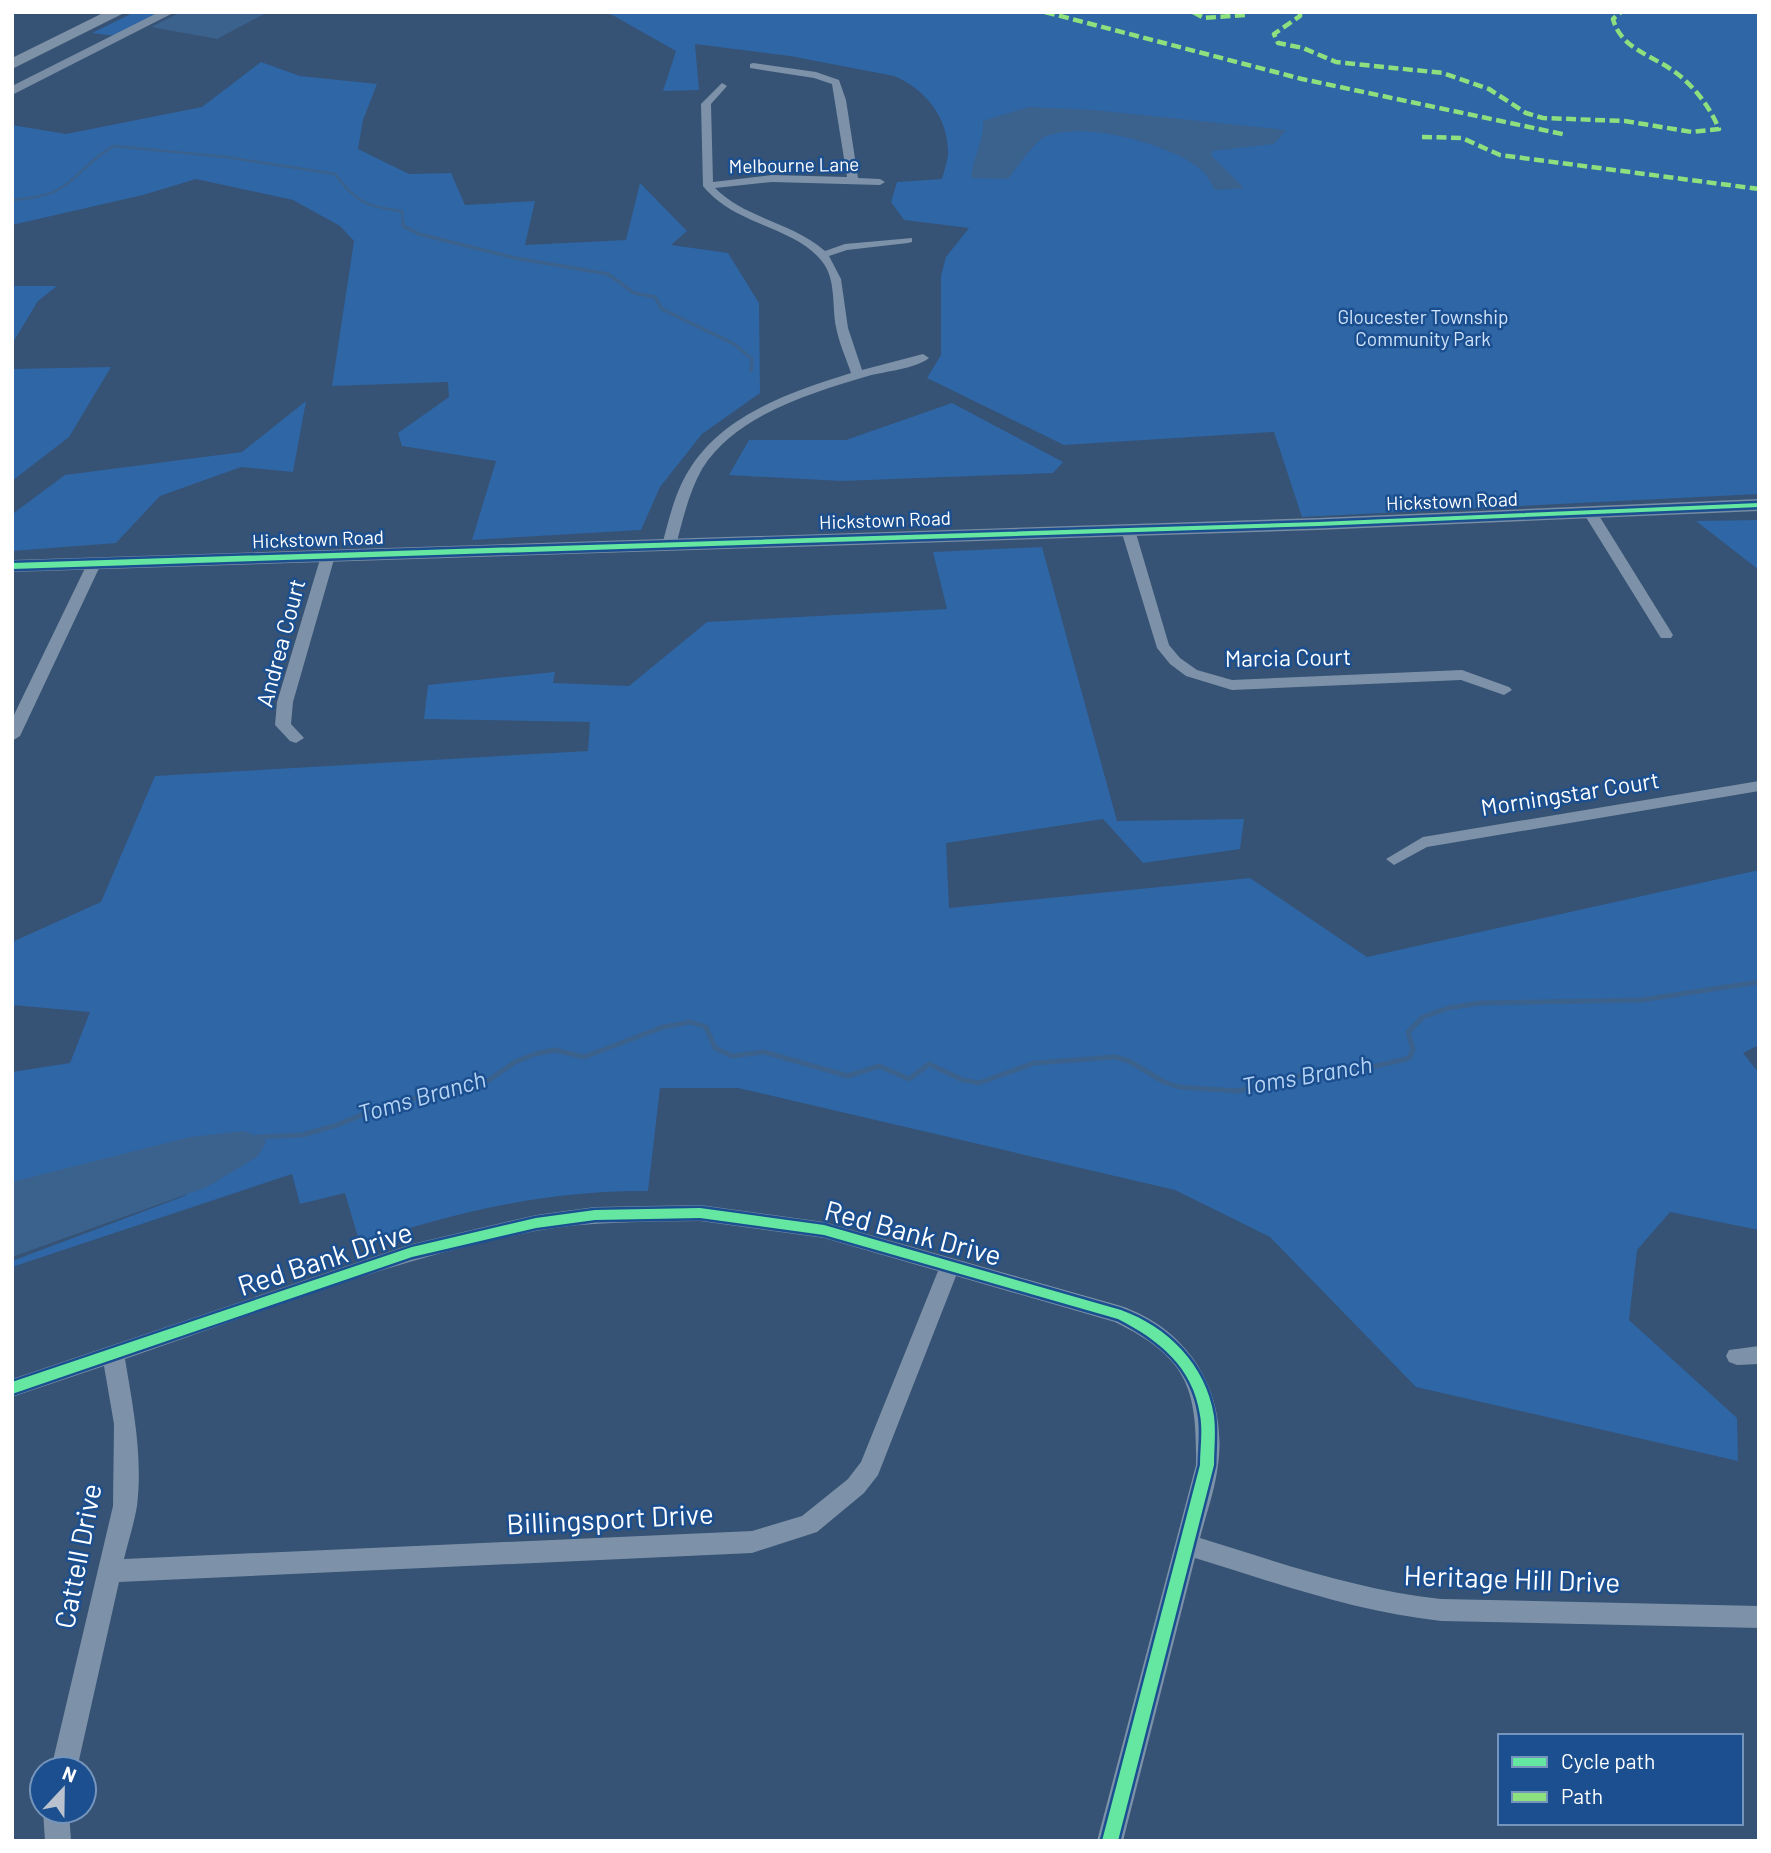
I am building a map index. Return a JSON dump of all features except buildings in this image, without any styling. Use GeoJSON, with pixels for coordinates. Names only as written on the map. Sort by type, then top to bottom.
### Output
{"type":"FeatureCollection","features":[{"type":"Feature","properties":{"kind":"highway"},"geometry":{"type":"LineString","coordinates":[[12,57],[106,12]]}},
{"type":"Feature","properties":{"kind":"highway"},"geometry":{"type":"LineString","coordinates":[[12,64],[118,12]]}},
{"type":"Feature","properties":{"kind":"street"},"geometry":{"type":"LineString","coordinates":[[12,91],[169,12]]}},
{"type":"Feature","properties":{"kind":"street"},"geometry":{"type":"LineString","coordinates":[[753,66],[816,75],[836,82],[853,181]]}},
{"type":"Feature","properties":{"kind":"street"},"geometry":{"type":"LineString","coordinates":[[722,86],[706,104],[708,186],[716,197],[732,209],[803,241],[824,255],[832,267],[842,328],[858,375]]}},
{"type":"Feature","properties":{"kind":"street","name":"Melbourne Lane"},"geometry":{"type":"LineString","coordinates":[[708,186],[744,180],[880,182]]}},
{"type":"Feature","properties":{"kind":"street"},"geometry":{"type":"LineString","coordinates":[[824,255],[845,247],[908,240]]}},
{"type":"Feature","properties":{"kind":"street"},"geometry":{"type":"LineString","coordinates":[[669,545],[682,498],[698,468],[726,435],[741,424],[785,402],[858,375],[923,358]]}},
{"type":"Feature","properties":{"kind":"street","name":"Hickstown Road"},"geometry":{"type":"LineString","coordinates":[[12,566],[1591,514],[1759,505]]}},
{"type":"Feature","properties":{"kind":"street"},"geometry":{"type":"LineString","coordinates":[[1591,514],[1666,635]]}},
{"type":"Feature","properties":{"kind":"street","name":"Marcia Court"},"geometry":{"type":"LineString","coordinates":[[1128,530],[1162,645],[1169,656],[1198,676],[1212,682],[1231,685],[1462,675],[1504,690]]}},
{"type":"Feature","properties":{"kind":"street","name":"Andrea Court"},"geometry":{"type":"LineString","coordinates":[[296,738],[283,725],[285,702],[328,556]]}},
{"type":"Feature","properties":{"kind":"street"},"geometry":{"type":"LineString","coordinates":[[12,736],[93,564]]}},
{"type":"Feature","properties":{"kind":"street","name":"Morningstar Court"},"geometry":{"type":"LineString","coordinates":[[1394,859],[1423,842],[1759,786]]}},
{"type":"Feature","properties":{"kind":"street","name":"Red Bank Drive"},"geometry":{"type":"LineString","coordinates":[[12,1388],[412,1252],[536,1223],[595,1215],[700,1213],[824,1230],[1121,1315],[1151,1329],[1167,1341],[1194,1374],[1207,1414],[1207,1465],[1110,1841]]}},
{"type":"Feature","properties":{"kind":"street","name":"Billingsport Drive"},"geometry":{"type":"LineString","coordinates":[[110,1571],[752,1542],[809,1525],[856,1486],[870,1468],[950,1266]]}},
{"type":"Feature","properties":{"kind":"street","name":"Cattell Drive"},"geometry":{"type":"LineString","coordinates":[[67,1755],[125,1506],[125,1424],[113,1354]]}},
{"type":"Feature","properties":{"kind":"street"},"geometry":{"type":"LineString","coordinates":[[1737,1356],[1759,1355]]}},
{"type":"Feature","properties":{"kind":"street","name":"Heritage Hill Drive"},"geometry":{"type":"LineString","coordinates":[[1186,1545],[1368,1598],[1409,1607],[1759,1617]]}},
{"type":"Feature","properties":{"kind":"green space"},"geometry":{"type":"Polygon","coordinates":[[[135,12],[164,12],[116,36],[92,33],[135,12]]]}},
{"type":"Feature","properties":{"kind":"green space","name":"Gloucester Township Community Park"},"geometry":{"type":"Polygon","coordinates":[[[607,12],[1759,12],[1759,494],[1302,517],[1274,432],[1064,445],[927,378],[941,355],[941,276],[946,257],[969,228],[904,220],[891,202],[897,182],[942,179],[948,155],[947,139],[939,116],[916,88],[894,76],[790,56],[695,44],[699,90],[663,91],[676,51],[607,12]]]}},
{"type":"Feature","properties":{"kind":"green space"},"geometry":{"type":"Polygon","coordinates":[[[261,62],[300,76],[377,84],[363,120],[358,149],[409,174],[451,173],[465,205],[535,201],[525,245],[626,240],[640,183],[687,231],[671,245],[728,253],[759,303],[760,393],[702,434],[660,487],[641,530],[472,540],[496,461],[402,446],[398,433],[449,397],[448,382],[332,386],[354,241],[340,226],[293,200],[196,179],[143,195],[12,225],[12,125],[66,134],[202,107],[261,62]]]}},
{"type":"Feature","properties":{"kind":"green space"},"geometry":{"type":"Polygon","coordinates":[[[12,286],[57,286],[38,301],[12,344],[12,286]]]}},
{"type":"Feature","properties":{"kind":"green space"},"geometry":{"type":"Polygon","coordinates":[[[111,367],[69,437],[12,481],[12,369],[111,367]]]}},
{"type":"Feature","properties":{"kind":"green space"},"geometry":{"type":"Polygon","coordinates":[[[306,401],[293,472],[241,467],[160,496],[116,543],[12,551],[12,518],[15,512],[65,475],[242,452],[306,401]]]}},
{"type":"Feature","properties":{"kind":"green space"},"geometry":{"type":"Polygon","coordinates":[[[952,403],[1063,462],[1053,473],[841,481],[729,475],[749,440],[846,440],[952,403]]]}},
{"type":"Feature","properties":{"kind":"green space"},"geometry":{"type":"Polygon","coordinates":[[[1759,520],[1759,570],[1696,521],[1759,520]]]}},
{"type":"Feature","properties":{"kind":"green space"},"geometry":{"type":"Polygon","coordinates":[[[1042,547],[1117,821],[1244,819],[1240,849],[1143,863],[1103,819],[946,843],[949,908],[1250,878],[1367,957],[1759,870],[1759,1045],[1743,1053],[1759,1073],[1759,1230],[1670,1212],[1637,1250],[1629,1320],[1737,1418],[1738,1461],[1416,1387],[1270,1237],[1175,1190],[738,1088],[660,1088],[648,1191],[574,1194],[502,1205],[431,1222],[360,1244],[345,1193],[300,1204],[292,1174],[12,1267],[12,1261],[187,1195],[12,1185],[12,1072],[70,1063],[90,1012],[12,1005],[12,942],[101,902],[155,776],[588,751],[590,722],[424,719],[428,685],[555,672],[553,683],[629,686],[707,622],[947,609],[933,552],[1042,547]]]}},
{"type":"Feature","properties":{"kind":"shaded area"},"geometry":{"type":"Polygon","coordinates":[[[181,12],[268,12],[217,39],[151,27],[181,12]]]}},
{"type":"Feature","properties":{"kind":"shaded area"},"geometry":{"type":"Polygon","coordinates":[[[1029,107],[1094,110],[1286,130],[1274,144],[1212,151],[1212,156],[1244,188],[1215,190],[1199,168],[1167,151],[1123,137],[1078,131],[1043,138],[1008,179],[971,178],[983,121],[1029,107]]]}},
{"type":"Feature","properties":{"kind":"shaded area"},"geometry":{"type":"Polygon","coordinates":[[[244,1131],[265,1139],[266,1143],[257,1157],[207,1187],[12,1257],[12,1182],[190,1137],[244,1131]]]}},
{"type":"Feature","properties":{"kind":"waterway"},"geometry":{"type":"LineString","coordinates":[[12,200],[56,191],[114,146],[226,157],[335,174],[364,202],[380,208],[402,211],[403,225]]}},
{"type":"Feature","properties":{"kind":"waterway"},"geometry":{"type":"LineString","coordinates":[[403,225],[419,234],[515,258],[608,274],[634,293],[655,297],[662,309],[734,344],[752,359],[751,371]]}},
{"type":"Feature","properties":{"kind":"waterway","name":"Toms Branch"},"geometry":{"type":"LineString","coordinates":[[258,1137],[302,1135],[337,1125],[393,1102],[479,1087],[515,1062],[535,1054],[555,1050],[584,1057],[663,1027],[691,1022],[706,1027],[715,1048],[732,1056],[764,1052],[848,1076],[879,1066],[909,1079],[929,1064],[963,1080],[979,1083],[1034,1063],[1115,1057],[1129,1061],[1164,1082],[1179,1087],[1238,1091],[1292,1077],[1376,1066],[1406,1059],[1410,1057],[1413,1049],[1408,1032],[1423,1017],[1448,1008],[1480,1003],[1641,1000],[1759,982]]}},
{"type":"Feature","properties":{"kind":"marked path"},"geometry":{"type":"LineString","coordinates":[[1045,12],[1302,79],[1567,135]]}},
{"type":"Feature","properties":{"kind":"marked path"},"geometry":{"type":"LineString","coordinates":[[1193,12],[1204,18],[1245,15],[1248,12]]}},
{"type":"Feature","properties":{"kind":"marked path"},"geometry":{"type":"LineString","coordinates":[[1300,12],[1300,16],[1274,34],[1278,43],[1303,48],[1336,62],[1443,73],[1489,89],[1526,113],[1543,118],[1625,121],[1692,132],[1719,129],[1707,106],[1682,78],[1629,45],[1621,37],[1613,19],[1621,12]]}},
{"type":"Feature","properties":{"kind":"marked path"},"geometry":{"type":"LineString","coordinates":[[1422,137],[1462,138],[1500,155],[1759,189]]}},
{"type":"Feature","properties":{"kind":"cycle path"},"geometry":{"type":"LineString","coordinates":[[12,566],[1318,524],[1759,505]]}},
{"type":"Feature","properties":{"kind":"cycle path"},"geometry":{"type":"LineString","coordinates":[[12,1388],[412,1252],[536,1223],[595,1215],[700,1213],[824,1230],[1121,1315],[1166,1342],[1188,1366],[1203,1397],[1208,1440],[1207,1465],[1110,1841]]}}]}
